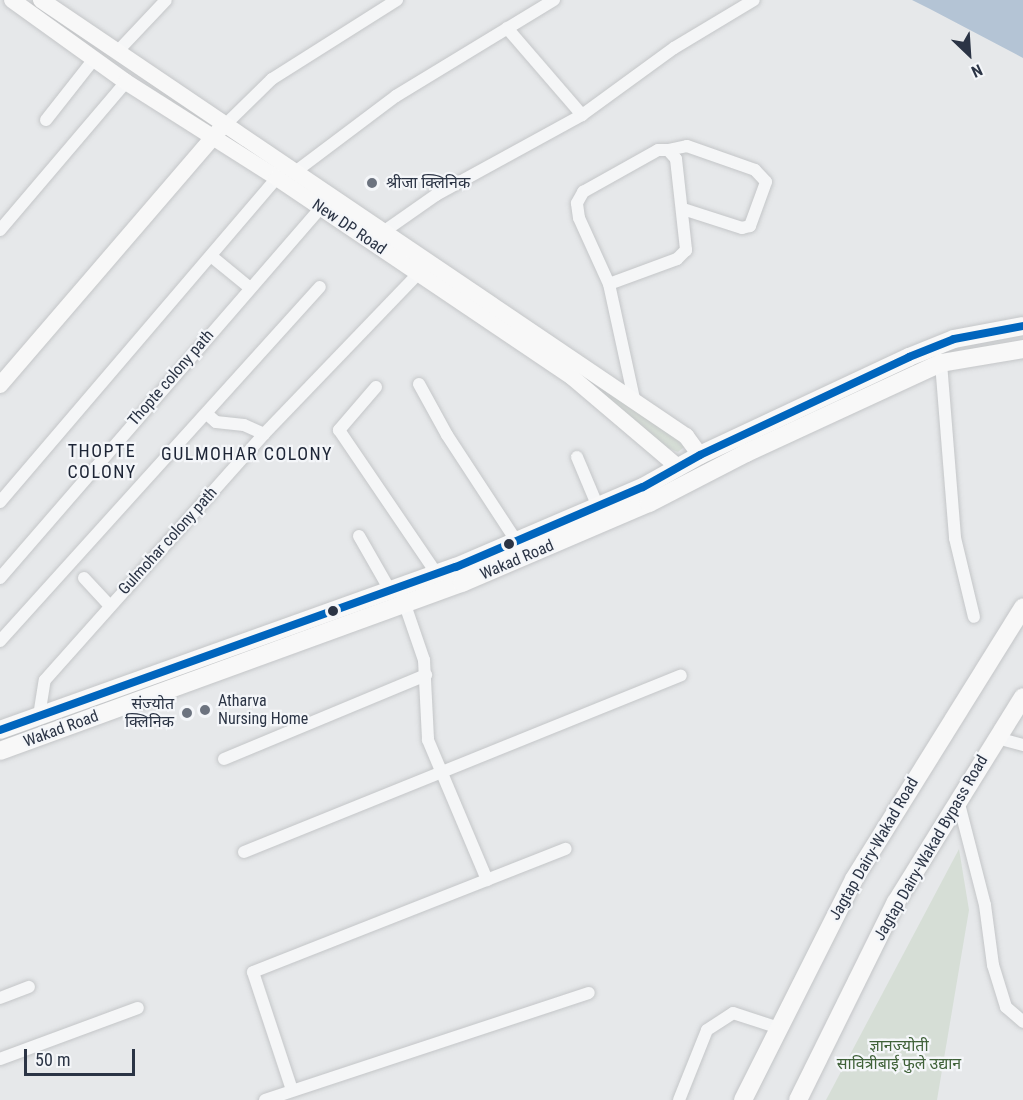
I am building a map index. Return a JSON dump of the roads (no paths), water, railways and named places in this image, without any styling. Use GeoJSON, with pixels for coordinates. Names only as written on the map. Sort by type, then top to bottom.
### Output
{"type":"FeatureCollection","features":[{"type":"Feature","properties":{"kind":"main road","name":"New DP Road"},"geometry":{"type":"LineString","coordinates":[[12,0],[126,82],[277,178],[573,378],[678,467]]}},
{"type":"Feature","properties":{"kind":"main road","name":"New DP Road"},"geometry":{"type":"LineString","coordinates":[[41,0],[386,230],[686,436],[700,455]]}},
{"type":"Feature","properties":{"kind":"main road"},"geometry":{"type":"LineString","coordinates":[[1,381],[225,124]]}},
{"type":"Feature","properties":{"kind":"main road","name":"Wakad Road"},"geometry":{"type":"LineString","coordinates":[[0,751],[399,595],[437,574],[598,507],[700,455],[954,339],[1023,326]]}},
{"type":"Feature","properties":{"kind":"main road","name":"Wakad Road"},"geometry":{"type":"LineString","coordinates":[[0,730],[567,540],[941,363],[1023,349]]}},
{"type":"Feature","properties":{"kind":"main road"},"geometry":{"type":"LineString","coordinates":[[700,455],[708,472]]}},
{"type":"Feature","properties":{"kind":"main road"},"geometry":{"type":"LineString","coordinates":[[678,467],[691,480]]}},
{"type":"Feature","properties":{"kind":"main road","name":"Jagtap Dairy-Wakad Road"},"geometry":{"type":"LineString","coordinates":[[743,1100],[854,879],[1023,607]]}},
{"type":"Feature","properties":{"kind":"main road","name":"Jagtap Dairy-Wakad Bypass Road"},"geometry":{"type":"LineString","coordinates":[[798,1100],[896,902],[1023,697]]}},
{"type":"Feature","properties":{"kind":"street"},"geometry":{"type":"LineString","coordinates":[[117,52],[166,0]]}},
{"type":"Feature","properties":{"kind":"street"},"geometry":{"type":"LineString","coordinates":[[225,124],[272,79],[397,0]]}},
{"type":"Feature","properties":{"kind":"street"},"geometry":{"type":"LineString","coordinates":[[296,172],[396,96],[554,0]]}},
{"type":"Feature","properties":{"kind":"street"},"geometry":{"type":"LineString","coordinates":[[386,230],[436,195],[582,115],[674,48],[754,0]]}},
{"type":"Feature","properties":{"kind":"street"},"geometry":{"type":"LineString","coordinates":[[507,28],[582,115]]}},
{"type":"Feature","properties":{"kind":"street"},"geometry":{"type":"LineString","coordinates":[[46,120],[94,59]]}},
{"type":"Feature","properties":{"kind":"street"},"geometry":{"type":"LineString","coordinates":[[0,230],[126,82]]}},
{"type":"Feature","properties":{"kind":"street"},"geometry":{"type":"LineString","coordinates":[[636,403],[609,284],[579,218],[577,203],[583,192],[658,150],[687,146],[755,170],[766,182],[750,226],[742,228],[682,209]]}},
{"type":"Feature","properties":{"kind":"street"},"geometry":{"type":"LineString","coordinates":[[609,284],[677,259],[686,250],[676,159],[668,150]]}},
{"type":"Feature","properties":{"kind":"street"},"geometry":{"type":"LineString","coordinates":[[0,502],[277,178]]}},
{"type":"Feature","properties":{"kind":"street","name":"Thopte colony path"},"geometry":{"type":"LineString","coordinates":[[0,578],[321,208]]}},
{"type":"Feature","properties":{"kind":"street"},"geometry":{"type":"LineString","coordinates":[[210,256],[250,288]]}},
{"type":"Feature","properties":{"kind":"street","name":"Gulmohar colony path"},"geometry":{"type":"LineString","coordinates":[[39,717],[45,680],[264,434],[418,274]]}},
{"type":"Feature","properties":{"kind":"street"},"geometry":{"type":"LineString","coordinates":[[0,641],[320,287]]}},
{"type":"Feature","properties":{"kind":"street"},"geometry":{"type":"LineString","coordinates":[[941,363],[955,538],[974,617]]}},
{"type":"Feature","properties":{"kind":"street"},"geometry":{"type":"LineString","coordinates":[[419,384],[447,435],[517,542]]}},
{"type":"Feature","properties":{"kind":"street"},"geometry":{"type":"LineString","coordinates":[[376,387],[339,430],[437,574]]}},
{"type":"Feature","properties":{"kind":"street"},"geometry":{"type":"LineString","coordinates":[[207,414],[216,422],[252,427],[264,434]]}},
{"type":"Feature","properties":{"kind":"street"},"geometry":{"type":"LineString","coordinates":[[577,457],[598,507]]}},
{"type":"Feature","properties":{"kind":"street"},"geometry":{"type":"LineString","coordinates":[[359,536],[399,595],[426,675],[428,740],[487,880]]}},
{"type":"Feature","properties":{"kind":"street"},"geometry":{"type":"LineString","coordinates":[[84,578],[110,606]]}},
{"type":"Feature","properties":{"kind":"street"},"geometry":{"type":"LineString","coordinates":[[224,759],[426,675]]}},
{"type":"Feature","properties":{"kind":"street"},"geometry":{"type":"LineString","coordinates":[[244,852],[681,675]]}},
{"type":"Feature","properties":{"kind":"street"},"geometry":{"type":"LineString","coordinates":[[997,738],[1023,745]]}},
{"type":"Feature","properties":{"kind":"street"},"geometry":{"type":"LineString","coordinates":[[958,800],[986,905],[993,966],[1006,1007],[1023,1022]]}},
{"type":"Feature","properties":{"kind":"street"},"geometry":{"type":"LineString","coordinates":[[292,1090],[252,972],[566,849]]}},
{"type":"Feature","properties":{"kind":"street"},"geometry":{"type":"LineString","coordinates":[[0,998],[29,987]]}},
{"type":"Feature","properties":{"kind":"street"},"geometry":{"type":"LineString","coordinates":[[265,1100],[589,993]]}},
{"type":"Feature","properties":{"kind":"street"},"geometry":{"type":"LineString","coordinates":[[0,1059],[138,1008]]}},
{"type":"Feature","properties":{"kind":"street"},"geometry":{"type":"LineString","coordinates":[[679,1100],[707,1029],[733,1013],[779,1028]]}},
{"type":"Feature","properties":{"kind":"water"},"geometry":{"type":"Polygon","coordinates":[[[912,0],[1023,0],[1023,58],[930,9],[912,0]]]}},
{"type":"Feature","properties":{"kind":"place","name":"श्रीजा क्लिनिक"},"geometry":{"type":"Point","coordinates":[372,183]}},
{"type":"Feature","properties":{"kind":"place","name":"Atharva Nursing Home"},"geometry":{"type":"Point","coordinates":[205,710]}},
{"type":"Feature","properties":{"kind":"place","name":"संज्योत क्लिनिक"},"geometry":{"type":"Point","coordinates":[187,713]}},
{"type":"Feature","properties":{"kind":"district","name":"GULMOHAR COLONY"},"geometry":{"type":"Point","coordinates":[247,454]}},
{"type":"Feature","properties":{"kind":"district","name":"THOPTE COLONY"},"geometry":{"type":"Point","coordinates":[102,462]}},
{"type":"Feature","properties":{"kind":"park label","name":"ज्ञानज्योती सावित्रीबाई फुले उद्यान"},"geometry":{"type":"Point","coordinates":[899,1055]}}]}
